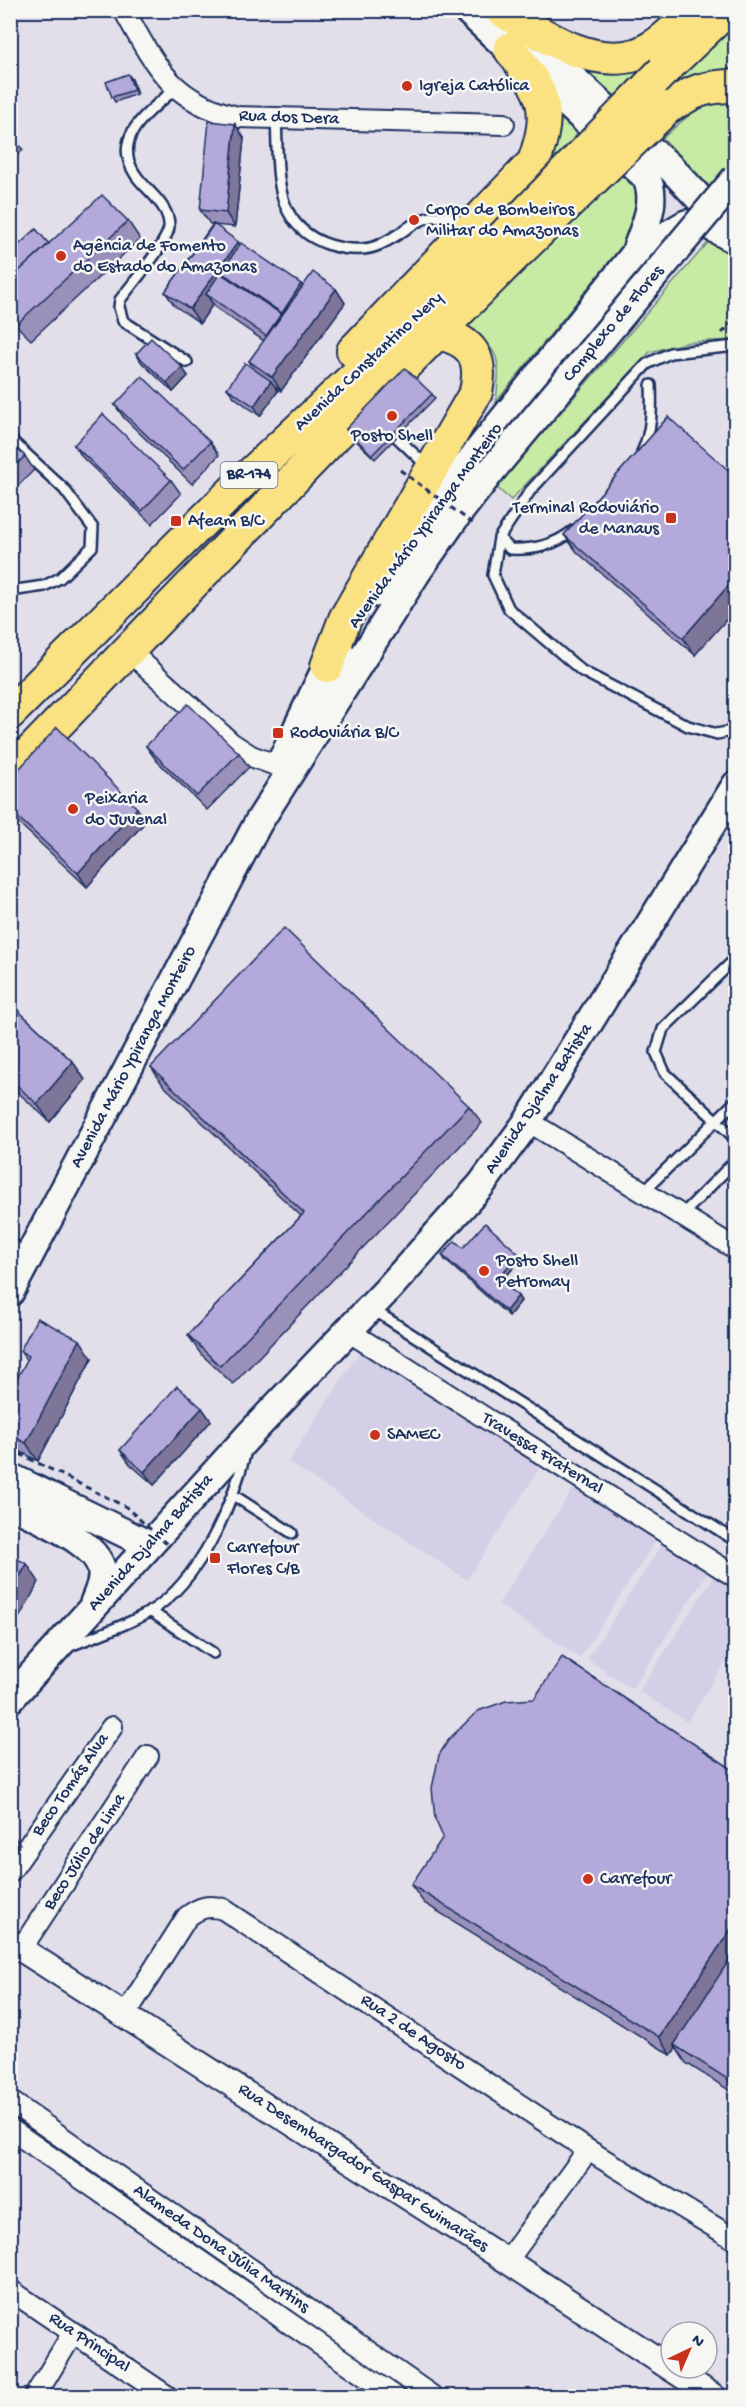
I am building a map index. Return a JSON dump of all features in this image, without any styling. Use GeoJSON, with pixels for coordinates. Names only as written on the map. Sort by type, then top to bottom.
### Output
{"type":"FeatureCollection","features":[{"type":"Feature","properties":{"kind":"highway"},"geometry":{"type":"LineString","coordinates":[[500,10],[550,39],[603,57],[636,55],[663,40],[686,13]]}},
{"type":"Feature","properties":{"kind":"highway","name":"Avenida Constantino Nery"},"geometry":{"type":"LineString","coordinates":[[10,713],[237,487],[494,242],[663,71],[727,10]]}},
{"type":"Feature","properties":{"kind":"highway"},"geometry":{"type":"LineString","coordinates":[[494,242],[534,162],[541,141],[545,116],[541,94],[533,79],[510,50]]}},
{"type":"Feature","properties":{"kind":"highway","name":"Avenida Constantino Nery"},"geometry":{"type":"LineString","coordinates":[[10,773],[129,651],[374,416],[398,379],[438,333],[494,242],[667,108],[692,92],[712,86],[735,86]]}},
{"type":"Feature","properties":{"kind":"highway"},"geometry":{"type":"LineString","coordinates":[[327,666],[345,619],[476,392],[480,375],[478,362],[469,347],[455,337],[438,333]]}},
{"type":"Feature","properties":{"kind":"main road"},"geometry":{"type":"LineString","coordinates":[[467,10],[510,50]]}},
{"type":"Feature","properties":{"kind":"main road"},"geometry":{"type":"LineString","coordinates":[[500,10],[671,168],[735,238]]}},
{"type":"Feature","properties":{"kind":"main road","name":"Avenida Mário Ypiranga Monteiro"},"geometry":{"type":"LineString","coordinates":[[10,1292],[19,1250],[258,823],[286,768],[327,666],[406,547],[475,455],[635,254],[652,205],[652,188],[646,177],[510,50]]}},
{"type":"Feature","properties":{"kind":"main road","name":"Complexo de Flores"},"geometry":{"type":"LineString","coordinates":[[492,470],[735,178]]}},
{"type":"Feature","properties":{"kind":"main road","name":"Avenida Mário Ypiranga Monteiro"},"geometry":{"type":"LineString","coordinates":[[635,254],[686,224],[706,224],[735,238]]}},
{"type":"Feature","properties":{"kind":"main road","name":"Avenida Mário Ypiranga Monteiro"},"geometry":{"type":"LineString","coordinates":[[286,768],[417,572],[492,470]]}},
{"type":"Feature","properties":{"kind":"main road","name":"Avenida Djalma Batista"},"geometry":{"type":"LineString","coordinates":[[10,1699],[94,1604],[160,1546],[251,1433],[370,1308],[481,1185],[528,1121],[735,785]]}},
{"type":"Feature","properties":{"kind":"main road"},"geometry":{"type":"LineString","coordinates":[[10,1477],[160,1546]]}},
{"type":"Feature","properties":{"kind":"main road"},"geometry":{"type":"LineString","coordinates":[[10,1504],[62,1530],[87,1547],[99,1561],[103,1575],[94,1604]]}},
{"type":"Feature","properties":{"kind":"street","name":"Rua dos Dera"},"geometry":{"type":"LineString","coordinates":[[124,10],[157,67],[176,88],[195,102],[216,112],[238,117],[504,124]]}},
{"type":"Feature","properties":{"kind":"street"},"geometry":{"type":"LineString","coordinates":[[129,651],[231,743],[251,756],[286,768]]}},
{"type":"Feature","properties":{"kind":"street"},"geometry":{"type":"LineString","coordinates":[[528,1121],[735,1249]]}},
{"type":"Feature","properties":{"kind":"street","name":"Travessa Fraternal"},"geometry":{"type":"LineString","coordinates":[[348,1331],[735,1577]]}},
{"type":"Feature","properties":{"kind":"street","name":"Beco Tomás Alva"},"geometry":{"type":"LineString","coordinates":[[10,1872],[112,1727]]}},
{"type":"Feature","properties":{"kind":"street","name":"Beco Júlio de Lima"},"geometry":{"type":"LineString","coordinates":[[16,1945],[148,1756]]}},
{"type":"Feature","properties":{"kind":"street","name":"Rua 2 de Agosto"},"geometry":{"type":"LineString","coordinates":[[126,2015],[188,1917],[197,1909],[209,1906],[223,1909],[588,2150],[735,2240]]}},
{"type":"Feature","properties":{"kind":"street","name":"Rua Desembargador Gaspar Guimarães"},"geometry":{"type":"LineString","coordinates":[[16,1945],[507,2261],[713,2397]]}},
{"type":"Feature","properties":{"kind":"street","name":"Alameda Dona Júlia Martins"},"geometry":{"type":"LineString","coordinates":[[10,2102],[432,2397]]}},
{"type":"Feature","properties":{"kind":"street","name":"Alameda Dona Júlia Martins"},"geometry":{"type":"LineString","coordinates":[[10,2128],[394,2397]]}},
{"type":"Feature","properties":{"kind":"street"},"geometry":{"type":"LineString","coordinates":[[507,2261],[588,2150]]}},
{"type":"Feature","properties":{"kind":"street"},"geometry":{"type":"LineString","coordinates":[[205,2264],[218,2247]]}},
{"type":"Feature","properties":{"kind":"street","name":"Rua Principal"},"geometry":{"type":"LineString","coordinates":[[10,2290],[167,2397]]}},
{"type":"Feature","properties":{"kind":"street"},"geometry":{"type":"LineString","coordinates":[[35,2397],[73,2333]]}},
{"type":"Feature","properties":{"kind":"lane"},"geometry":{"type":"LineString","coordinates":[[176,88],[139,121],[130,132],[128,139],[129,162],[135,174],[162,205],[169,228],[164,242],[120,300],[119,307],[123,321],[187,362]]}},
{"type":"Feature","properties":{"kind":"lane"},"geometry":{"type":"LineString","coordinates":[[276,118],[280,194],[298,227],[309,236],[337,247],[366,250],[386,241],[418,219],[444,217],[494,242]]}},
{"type":"Feature","properties":{"kind":"lane"},"geometry":{"type":"LineString","coordinates":[[735,346],[670,353],[647,364],[530,491],[499,538],[493,575],[509,609],[582,671],[688,726],[717,734],[735,730]]}},
{"type":"Feature","properties":{"kind":"lane"},"geometry":{"type":"LineString","coordinates":[[638,459],[649,430],[651,386]]}},
{"type":"Feature","properties":{"kind":"lane"},"geometry":{"type":"LineString","coordinates":[[374,416],[431,469]]}},
{"type":"Feature","properties":{"kind":"lane"},"geometry":{"type":"LineString","coordinates":[[374,416],[393,419]]}},
{"type":"Feature","properties":{"kind":"lane"},"geometry":{"type":"LineString","coordinates":[[10,439],[64,489],[93,528],[92,547],[60,578],[44,586],[10,591]]}},
{"type":"Feature","properties":{"kind":"lane"},"geometry":{"type":"LineString","coordinates":[[499,538],[510,549],[532,550],[566,536],[585,521]]}},
{"type":"Feature","properties":{"kind":"lane"},"geometry":{"type":"LineString","coordinates":[[735,958],[663,1029],[656,1052],[665,1073],[735,1139]]}},
{"type":"Feature","properties":{"kind":"lane"},"geometry":{"type":"LineString","coordinates":[[644,1191],[735,1101]]}},
{"type":"Feature","properties":{"kind":"lane"},"geometry":{"type":"LineString","coordinates":[[682,1215],[735,1160]]}},
{"type":"Feature","properties":{"kind":"lane"},"geometry":{"type":"LineString","coordinates":[[370,1308],[735,1541]]}},
{"type":"Feature","properties":{"kind":"lane","name":"Avenida Djalma Batista"},"geometry":{"type":"LineString","coordinates":[[51,1653],[150,1611],[172,1594],[202,1556],[233,1494],[251,1433]]}},
{"type":"Feature","properties":{"kind":"lane"},"geometry":{"type":"LineString","coordinates":[[233,1494],[292,1533]]}},
{"type":"Feature","properties":{"kind":"lane"},"geometry":{"type":"LineString","coordinates":[[150,1611],[213,1653]]}},
{"type":"Feature","properties":{"kind":"path"},"geometry":{"type":"LineString","coordinates":[[715,340],[735,319]]}},
{"type":"Feature","properties":{"kind":"path"},"geometry":{"type":"LineString","coordinates":[[400,470],[475,525]]}},
{"type":"Feature","properties":{"kind":"path"},"geometry":{"type":"LineString","coordinates":[[10,1449],[126,1507],[160,1546]]}},
{"type":"Feature","properties":{"kind":"shaded area"},"geometry":{"type":"Polygon","coordinates":[[[364,1345],[544,1462],[467,1580],[288,1462],[364,1345]]]}},
{"type":"Feature","properties":{"kind":"shaded area"},"geometry":{"type":"Polygon","coordinates":[[[577,1483],[659,1536],[580,1658],[498,1604],[577,1483]]]}},
{"type":"Feature","properties":{"kind":"shaded area"},"geometry":{"type":"Polygon","coordinates":[[[667,1537],[712,1566],[632,1689],[587,1659],[667,1537]]]}},
{"type":"Feature","properties":{"kind":"shaded area"},"geometry":{"type":"Polygon","coordinates":[[[718,1570],[735,1582],[735,1647],[687,1722],[639,1691],[718,1570]]]}},
{"type":"Feature","properties":{"kind":"green space"},"geometry":{"type":"Polygon","coordinates":[[[735,24],[735,75],[661,96],[735,24]]]}},
{"type":"Feature","properties":{"kind":"green space"},"geometry":{"type":"Polygon","coordinates":[[[672,42],[615,100],[566,54],[672,42]]]}},
{"type":"Feature","properties":{"kind":"green space"},"geometry":{"type":"Polygon","coordinates":[[[735,97],[735,211],[661,140],[702,107],[735,97]]]}},
{"type":"Feature","properties":{"kind":"green space"},"geometry":{"type":"Polygon","coordinates":[[[555,98],[632,172],[642,197],[634,231],[496,402],[498,366],[496,357],[486,343],[463,330],[527,263],[555,98]]]}},
{"type":"Feature","properties":{"kind":"green space"},"geometry":{"type":"Polygon","coordinates":[[[712,238],[735,258],[735,340],[689,342],[650,352],[511,500],[496,487],[712,238]]]}},
{"type":"Feature","properties":{"kind":"building"},"geometry":{"type":"Polygon","coordinates":[[[128,74],[134,90],[112,97],[106,82],[128,74]]]}},
{"type":"Feature","properties":{"kind":"building"},"geometry":{"type":"Polygon","coordinates":[[[209,121],[235,124],[226,213],[200,210],[209,121]]]}},
{"type":"Feature","properties":{"kind":"building"},"geometry":{"type":"Polygon","coordinates":[[[102,195],[128,221],[18,323],[10,314],[10,279],[102,195]]]}},
{"type":"Feature","properties":{"kind":"building"},"geometry":{"type":"Polygon","coordinates":[[[214,224],[238,242],[190,309],[165,292],[214,224]]]}},
{"type":"Feature","properties":{"kind":"building"},"geometry":{"type":"Polygon","coordinates":[[[36,229],[49,244],[10,279],[10,253],[36,229]]]}},
{"type":"Feature","properties":{"kind":"building"},"geometry":{"type":"Polygon","coordinates":[[[241,243],[301,284],[282,313],[221,272],[241,243]]]}},
{"type":"Feature","properties":{"kind":"building"},"geometry":{"type":"Polygon","coordinates":[[[313,272],[336,289],[272,377],[249,361],[313,272]]]}},
{"type":"Feature","properties":{"kind":"building"},"geometry":{"type":"Polygon","coordinates":[[[220,273],[281,314],[266,336],[206,294],[220,273]]]}},
{"type":"Feature","properties":{"kind":"building"},"geometry":{"type":"Polygon","coordinates":[[[151,338],[182,367],[167,383],[136,354],[151,338]]]}},
{"type":"Feature","properties":{"kind":"building"},"geometry":{"type":"Polygon","coordinates":[[[245,363],[271,381],[254,406],[227,388],[245,363]]]}},
{"type":"Feature","properties":{"kind":"building","name":"Posto Shell"},"geometry":{"type":"Polygon","coordinates":[[[405,368],[432,394],[372,455],[346,429],[405,368]]]}},
{"type":"Feature","properties":{"kind":"building"},"geometry":{"type":"Polygon","coordinates":[[[142,376],[210,442],[183,470],[115,405],[142,376]]]}},
{"type":"Feature","properties":{"kind":"building"},"geometry":{"type":"Polygon","coordinates":[[[103,414],[171,480],[142,511],[74,445],[103,414]]]}},
{"type":"Feature","properties":{"kind":"building","name":"Terminal Rodoviário de Manaus"},"geometry":{"type":"Polygon","coordinates":[[[668,417],[735,476],[735,578],[683,638],[564,535],[668,417]]]}},
{"type":"Feature","properties":{"kind":"building"},"geometry":{"type":"Polygon","coordinates":[[[10,443],[25,456],[10,471],[10,443]]]}},
{"type":"Feature","properties":{"kind":"building"},"geometry":{"type":"Polygon","coordinates":[[[188,704],[239,753],[197,796],[146,746],[188,704]]]}},
{"type":"Feature","properties":{"kind":"building","name":"Peixaria do Juvenal"},"geometry":{"type":"Polygon","coordinates":[[[57,727],[137,808],[78,873],[10,810],[10,779],[57,727]]]}},
{"type":"Feature","properties":{"kind":"building"},"geometry":{"type":"Polygon","coordinates":[[[284,928],[469,1106],[220,1366],[188,1335],[304,1213],[151,1067],[284,928]]]}},
{"type":"Feature","properties":{"kind":"building"},"geometry":{"type":"Polygon","coordinates":[[[10,1003],[73,1062],[37,1104],[10,1079],[10,1003]]]}},
{"type":"Feature","properties":{"kind":"building","name":"Posto Shell Petromay"},"geometry":{"type":"Polygon","coordinates":[[[485,1223],[519,1254],[498,1278],[518,1296],[506,1311],[442,1255],[455,1241],[463,1248],[485,1223]]]}},
{"type":"Feature","properties":{"kind":"building"},"geometry":{"type":"Polygon","coordinates":[[[37,1318],[80,1340],[26,1443],[10,1435],[10,1392],[29,1356],[20,1351],[37,1318]]]}},
{"type":"Feature","properties":{"kind":"building"},"geometry":{"type":"Polygon","coordinates":[[[177,1386],[202,1408],[144,1472],[120,1450],[177,1386]]]}},
{"type":"Feature","properties":{"kind":"building"},"geometry":{"type":"Polygon","coordinates":[[[10,1555],[27,1564],[10,1593],[10,1555]]]}},
{"type":"Feature","properties":{"kind":"building","name":"Carrefour"},"geometry":{"type":"Polygon","coordinates":[[[562,1657],[735,1771],[735,1923],[659,2037],[411,1885],[443,1837],[435,1819],[432,1788],[439,1755],[449,1739],[478,1711],[506,1701],[534,1699],[562,1657]]]}},
{"type":"Feature","properties":{"kind":"building"},"geometry":{"type":"Polygon","coordinates":[[[735,1951],[735,2084],[674,2045],[735,1951]]]}},
{"type":"Feature","properties":{"kind":"place","name":"Igreja Católica"},"geometry":{"type":"Point","coordinates":[407,86]}},
{"type":"Feature","properties":{"kind":"place","name":"Corpo de Bombeiros Militar do Amazonas"},"geometry":{"type":"Point","coordinates":[414,220]}},
{"type":"Feature","properties":{"kind":"place","name":"Agência de Fomento do Estado do Amazonas"},"geometry":{"type":"Point","coordinates":[61,256]}},
{"type":"Feature","properties":{"kind":"place","name":"Posto Shell"},"geometry":{"type":"Point","coordinates":[392,416]}},
{"type":"Feature","properties":{"kind":"place","name":"Terminal Rodoviário de Manaus"},"geometry":{"type":"Point","coordinates":[671,518]}},
{"type":"Feature","properties":{"kind":"place","name":"Afeam B/C"},"geometry":{"type":"Point","coordinates":[176,521]}},
{"type":"Feature","properties":{"kind":"place","name":"Rodoviária B/C"},"geometry":{"type":"Point","coordinates":[278,733]}},
{"type":"Feature","properties":{"kind":"place","name":"Peixaria do Juvenal"},"geometry":{"type":"Point","coordinates":[73,809]}},
{"type":"Feature","properties":{"kind":"place","name":"Posto Shell Petromay"},"geometry":{"type":"Point","coordinates":[484,1271]}},
{"type":"Feature","properties":{"kind":"place","name":"SAMEC"},"geometry":{"type":"Point","coordinates":[375,1435]}},
{"type":"Feature","properties":{"kind":"place","name":"Carrefour Flores C/B"},"geometry":{"type":"Point","coordinates":[215,1558]}},
{"type":"Feature","properties":{"kind":"place","name":"Carrefour"},"geometry":{"type":"Point","coordinates":[588,1879]}}]}
